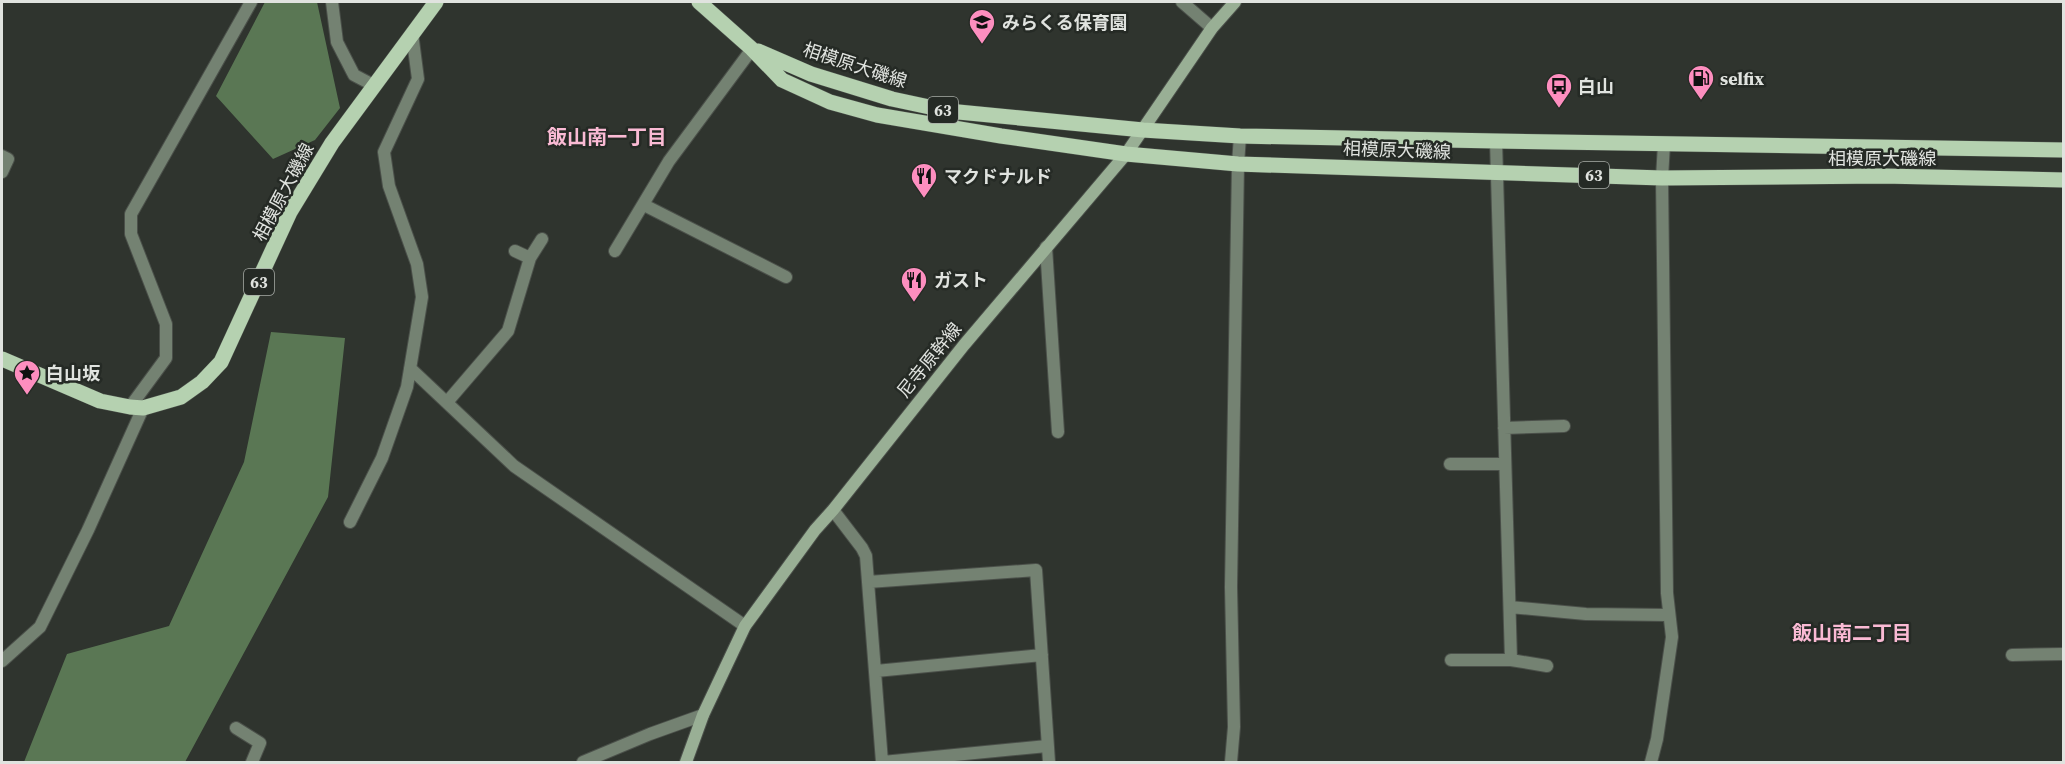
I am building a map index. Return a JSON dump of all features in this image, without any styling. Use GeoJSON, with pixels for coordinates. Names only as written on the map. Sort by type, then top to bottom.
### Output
{"type":"FeatureCollection","features":[{"type":"Feature","properties":{"kind":"main road","name":"相模原大磯線"},"geometry":{"type":"LineString","coordinates":[[2,359],[100,401],[137,408],[181,397],[202,382],[221,362],[290,212],[332,143],[436,2]]}},
{"type":"Feature","properties":{"kind":"main road","name":"相模原大磯線"},"geometry":{"type":"LineString","coordinates":[[699,2],[752,49],[782,80],[830,102],[877,116],[1126,154],[1238,164],[1662,178],[1883,176],[2064,180]]}},
{"type":"Feature","properties":{"kind":"main road","name":"相模原大磯線"},"geometry":{"type":"LineString","coordinates":[[752,49],[811,74],[892,99],[948,111],[1143,130],[1240,136],[2064,150]]}},
{"type":"Feature","properties":{"kind":"street"},"geometry":{"type":"LineString","coordinates":[[2,661],[40,627],[88,530],[137,408],[166,358],[166,324],[131,234],[131,214],[250,2]]}},
{"type":"Feature","properties":{"kind":"street"},"geometry":{"type":"LineString","coordinates":[[332,2],[337,42],[354,75],[373,85]]}},
{"type":"Feature","properties":{"kind":"street"},"geometry":{"type":"LineString","coordinates":[[1182,2],[1212,28]]}},
{"type":"Feature","properties":{"kind":"street","name":"尼寺原幹線"},"geometry":{"type":"LineString","coordinates":[[686,762],[703,715],[745,626],[815,530],[964,345],[1126,154],[1212,28],[1235,2]]}},
{"type":"Feature","properties":{"kind":"street"},"geometry":{"type":"LineString","coordinates":[[350,522],[382,458],[407,387],[422,297],[417,264],[389,186],[384,152],[418,79],[412,33]]}},
{"type":"Feature","properties":{"kind":"street"},"geometry":{"type":"LineString","coordinates":[[615,251],[669,161],[752,49]]}},
{"type":"Feature","properties":{"kind":"street"},"geometry":{"type":"LineString","coordinates":[[1231,762],[1234,727],[1230,587],[1240,136]]}},
{"type":"Feature","properties":{"kind":"street"},"geometry":{"type":"LineString","coordinates":[[1496,141],[1511,660]]}},
{"type":"Feature","properties":{"kind":"street"},"geometry":{"type":"LineString","coordinates":[[1652,762],[1672,637],[1668,615],[1662,178],[1664,144]]}},
{"type":"Feature","properties":{"kind":"street"},"geometry":{"type":"LineString","coordinates":[[2,156],[8,159],[2,172]]}},
{"type":"Feature","properties":{"kind":"street"},"geometry":{"type":"LineString","coordinates":[[644,205],[786,277]]}},
{"type":"Feature","properties":{"kind":"street"},"geometry":{"type":"LineString","coordinates":[[448,401],[508,331],[530,258],[542,239]]}},
{"type":"Feature","properties":{"kind":"street"},"geometry":{"type":"LineString","coordinates":[[1046,247],[1058,432]]}},
{"type":"Feature","properties":{"kind":"street"},"geometry":{"type":"LineString","coordinates":[[515,251],[530,258]]}},
{"type":"Feature","properties":{"kind":"street"},"geometry":{"type":"LineString","coordinates":[[410,368],[448,401],[514,466],[745,626]]}},
{"type":"Feature","properties":{"kind":"street"},"geometry":{"type":"LineString","coordinates":[[1504,428],[1564,426]]}},
{"type":"Feature","properties":{"kind":"street"},"geometry":{"type":"LineString","coordinates":[[1450,464],[1505,464]]}},
{"type":"Feature","properties":{"kind":"street"},"geometry":{"type":"LineString","coordinates":[[833,510],[866,556],[883,762],[1047,746]]}},
{"type":"Feature","properties":{"kind":"street"},"geometry":{"type":"LineString","coordinates":[[868,582],[1036,570],[1049,762]]}},
{"type":"Feature","properties":{"kind":"street"},"geometry":{"type":"LineString","coordinates":[[1510,607],[1586,614],[1668,615]]}},
{"type":"Feature","properties":{"kind":"street"},"geometry":{"type":"LineString","coordinates":[[2012,654],[2064,654]]}},
{"type":"Feature","properties":{"kind":"street"},"geometry":{"type":"LineString","coordinates":[[876,671],[1042,655]]}},
{"type":"Feature","properties":{"kind":"street"},"geometry":{"type":"LineString","coordinates":[[1451,660],[1511,660],[1547,666]]}},
{"type":"Feature","properties":{"kind":"street"},"geometry":{"type":"LineString","coordinates":[[584,762],[703,715]]}},
{"type":"Feature","properties":{"kind":"street"},"geometry":{"type":"LineString","coordinates":[[236,728],[260,743],[252,762]]}},
{"type":"Feature","properties":{"kind":"green space"},"geometry":{"type":"Polygon","coordinates":[[[265,2],[317,2],[340,108],[315,140],[273,159],[216,96],[265,2]]]}},
{"type":"Feature","properties":{"kind":"green space"},"geometry":{"type":"Polygon","coordinates":[[[271,332],[345,338],[328,497],[185,762],[24,762],[67,654],[169,626],[244,462],[271,332]]]}},
{"type":"Feature","properties":{"kind":"place","name":"みらくる保育園"},"geometry":{"type":"Point","coordinates":[982,45]}},
{"type":"Feature","properties":{"kind":"place","name":"selfix"},"geometry":{"type":"Point","coordinates":[1701,101]}},
{"type":"Feature","properties":{"kind":"place","name":"白山"},"geometry":{"type":"Point","coordinates":[1559,109]}},
{"type":"Feature","properties":{"kind":"place","name":"マクドナルド"},"geometry":{"type":"Point","coordinates":[924,199]}},
{"type":"Feature","properties":{"kind":"place","name":"ガスト"},"geometry":{"type":"Point","coordinates":[914,303]}},
{"type":"Feature","properties":{"kind":"place","name":"白山坂"},"geometry":{"type":"Point","coordinates":[27,396]}},
{"type":"Feature","properties":{"kind":"district","name":"飯山南一丁目"},"geometry":{"type":"Point","coordinates":[607,137]}},
{"type":"Feature","properties":{"kind":"district","name":"飯山南二丁目"},"geometry":{"type":"Point","coordinates":[1852,633]}}]}
